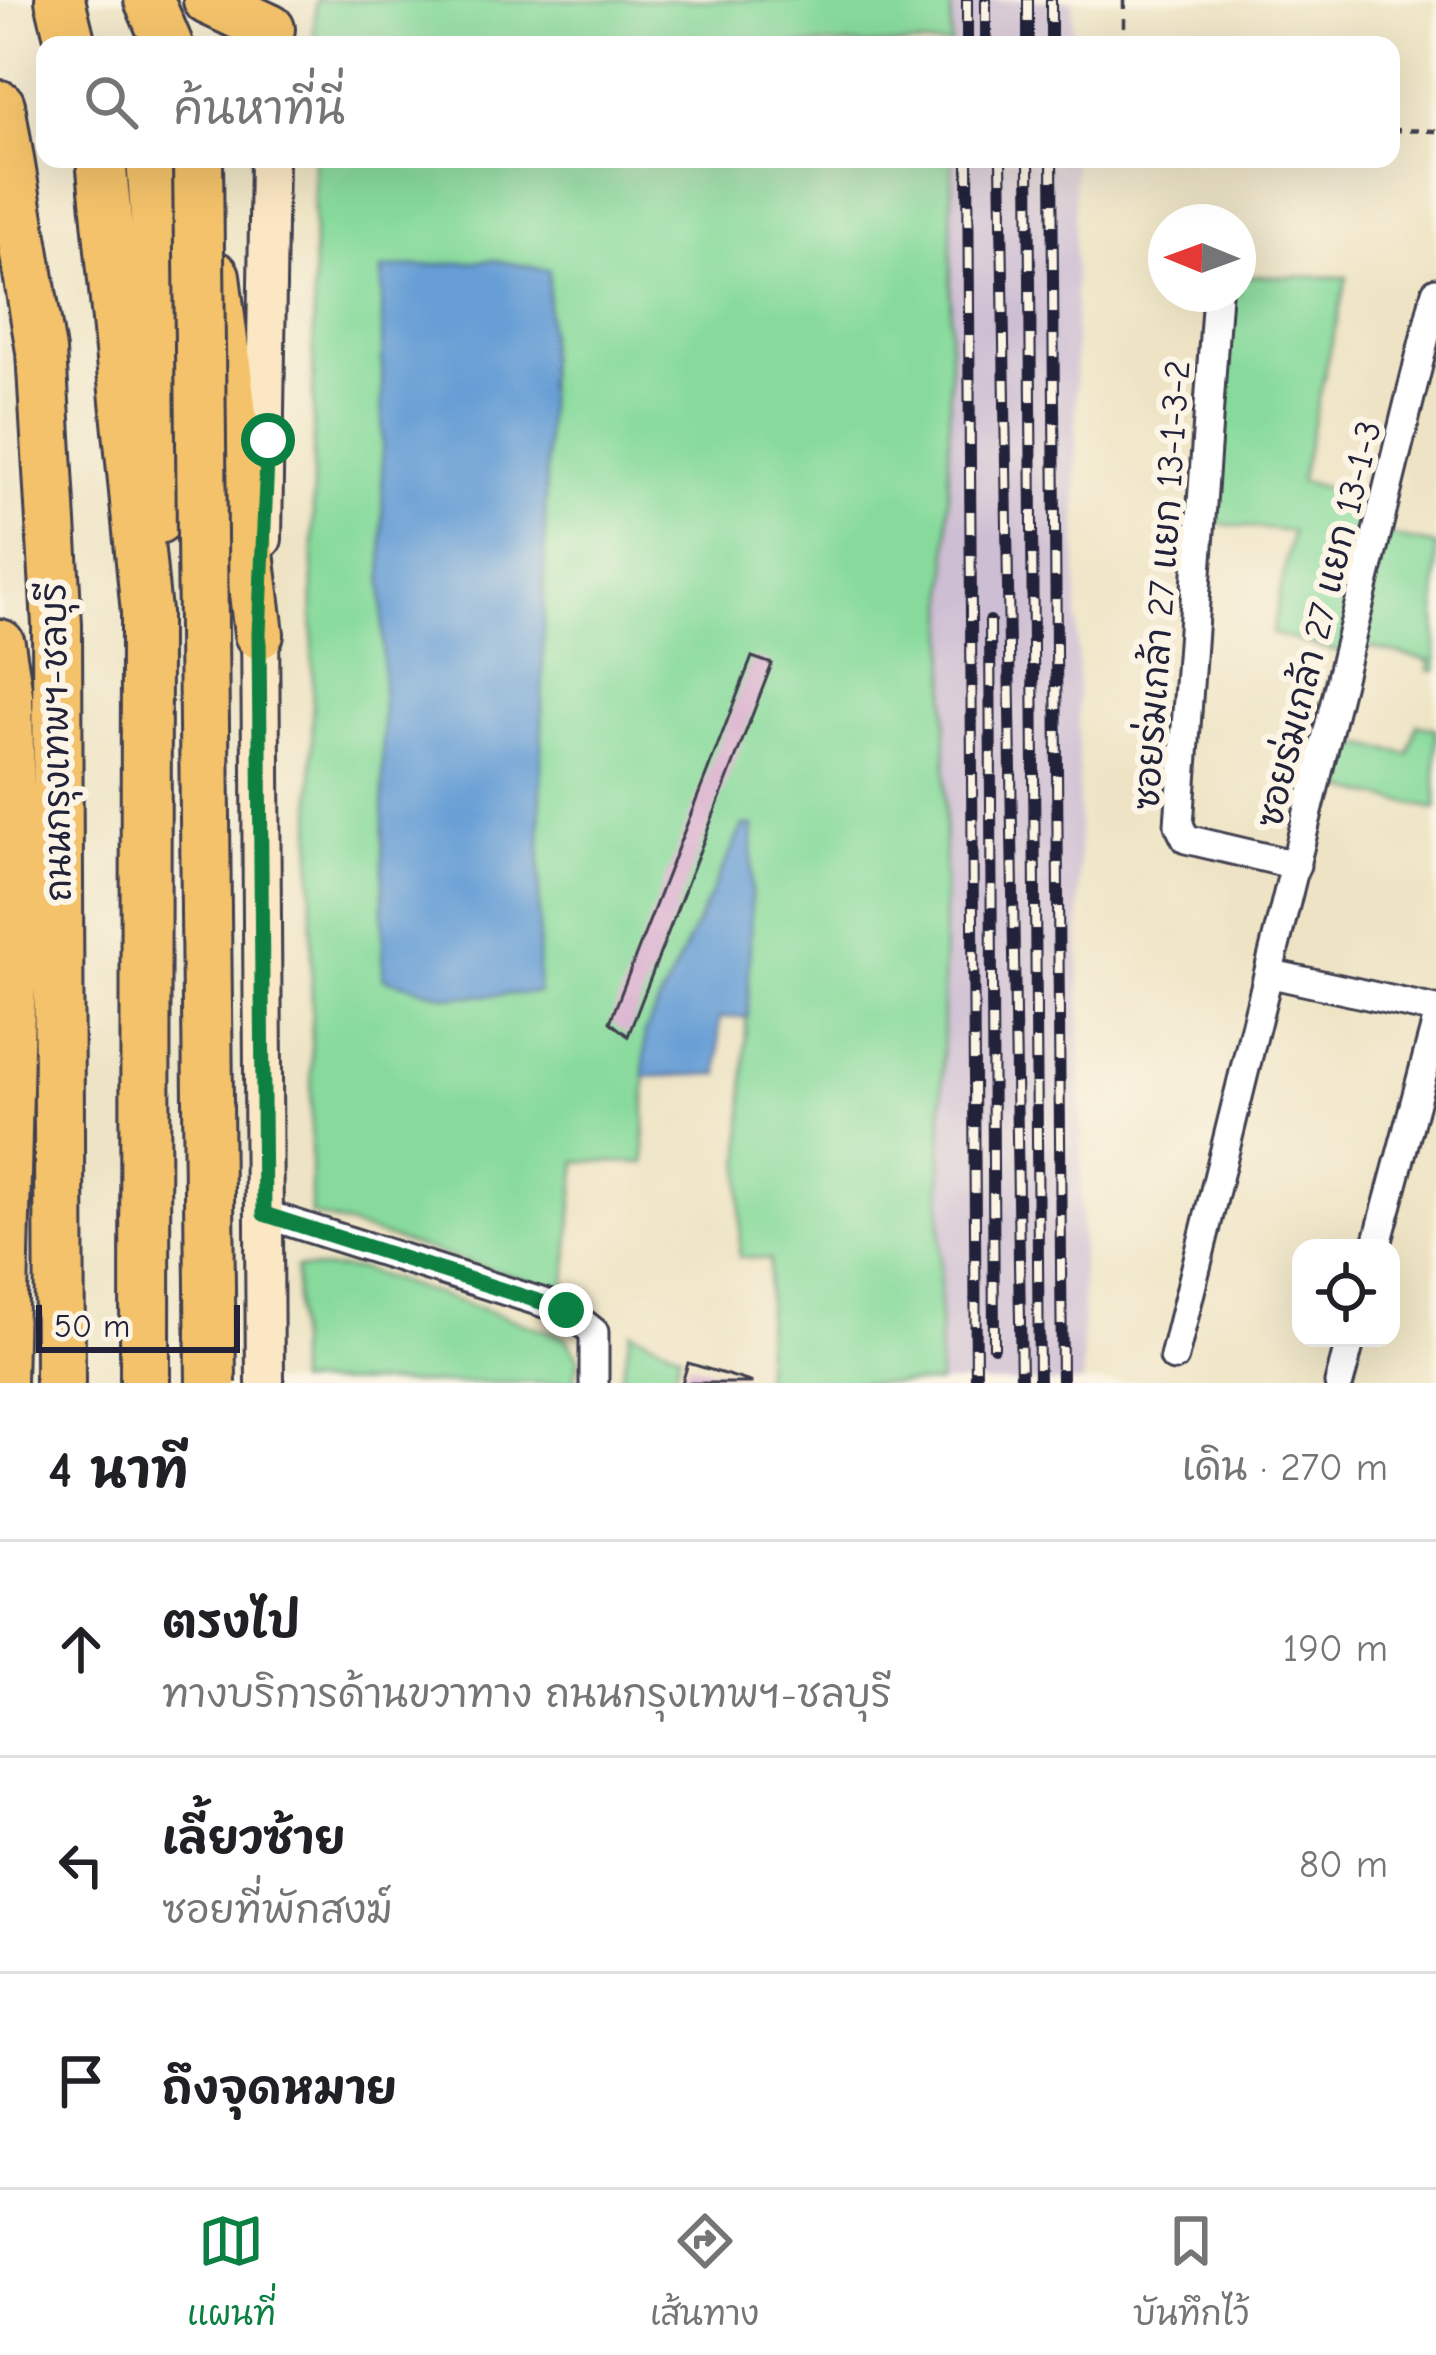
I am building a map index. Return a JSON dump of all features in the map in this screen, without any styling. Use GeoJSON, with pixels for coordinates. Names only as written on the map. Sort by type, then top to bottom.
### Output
{"type":"FeatureCollection","features":[{"type":"Feature","properties":{"kind":"highway"},"geometry":{"type":"LineString","coordinates":[[60,0],[69,36]]}},
{"type":"Feature","properties":{"kind":"highway"},"geometry":{"type":"LineString","coordinates":[[136,0],[139,36]]}},
{"type":"Feature","properties":{"kind":"highway"},"geometry":{"type":"LineString","coordinates":[[149,0],[164,36]]}},
{"type":"Feature","properties":{"kind":"highway"},"geometry":{"type":"LineString","coordinates":[[200,36],[204,0],[271,25]]}},
{"type":"Feature","properties":{"kind":"highway","name":"ถนนกรุงเทพฯ-ชลบุรี"},"geometry":{"type":"LineString","coordinates":[[0,105],[41,351],[57,625],[60,1383]]}},
{"type":"Feature","properties":{"kind":"highway"},"geometry":{"type":"LineString","coordinates":[[102,168],[146,612],[145,1383]]}},
{"type":"Feature","properties":{"kind":"highway"},"geometry":{"type":"LineString","coordinates":[[146,612],[170,425],[152,168]]}},
{"type":"Feature","properties":{"kind":"highway"},"geometry":{"type":"LineString","coordinates":[[197,168],[211,1383]]}},
{"type":"Feature","properties":{"kind":"highway"},"geometry":{"type":"LineString","coordinates":[[198,168],[259,634]]}},
{"type":"Feature","properties":{"kind":"highway"},"geometry":{"type":"LineString","coordinates":[[0,644],[8,695],[12,922],[2,1383]]}},
{"type":"Feature","properties":{"kind":"main road"},"geometry":{"type":"LineString","coordinates":[[265,1383],[259,634],[268,440],[269,168]]}},
{"type":"Feature","properties":{"kind":"street","name":"ซอยร่มเกล้า 27 แยก 13-1-3"},"geometry":{"type":"LineString","coordinates":[[1174,1357],[1273,974],[1436,292]]}},
{"type":"Feature","properties":{"kind":"street","name":"ซอยร่มเกล้า 27 แยก 13-1-3-2"},"geometry":{"type":"LineString","coordinates":[[1216,312],[1179,825],[1186,839],[1205,846],[1296,865]]}},
{"type":"Feature","properties":{"kind":"street"},"geometry":{"type":"LineString","coordinates":[[1273,974],[1436,1010]]}},
{"type":"Feature","properties":{"kind":"street"},"geometry":{"type":"LineString","coordinates":[[1378,1239],[1436,1024]]}},
{"type":"Feature","properties":{"kind":"street"},"geometry":{"type":"LineString","coordinates":[[264,1214],[566,1310],[594,1332],[594,1383]]}},
{"type":"Feature","properties":{"kind":"street"},"geometry":{"type":"LineString","coordinates":[[1339,1383],[1349,1347]]}},
{"type":"Feature","properties":{"kind":"path"},"geometry":{"type":"LineString","coordinates":[[1124,0],[1124,36]]}},
{"type":"Feature","properties":{"kind":"path"},"geometry":{"type":"LineString","coordinates":[[1400,130],[1436,131]]}},
{"type":"Feature","properties":{"kind":"shaded area"},"geometry":{"type":"Polygon","coordinates":[[[951,0],[1073,0],[1073,36],[951,36],[951,0]]]}},
{"type":"Feature","properties":{"kind":"shaded area"},"geometry":{"type":"Polygon","coordinates":[[[952,168],[1074,168],[1083,1383],[939,1383],[952,168]]]}},
{"type":"Feature","properties":{"kind":"green space"},"geometry":{"type":"Polygon","coordinates":[[[316,0],[951,0],[951,36],[314,36],[316,0]]]}},
{"type":"Feature","properties":{"kind":"green space"},"geometry":{"type":"Polygon","coordinates":[[[314,168],[952,168],[939,1383],[763,1383],[770,1259],[739,1257],[752,826],[743,826],[645,1032],[645,1163],[577,1161],[565,1292],[311,1214],[314,168]]]}},
{"type":"Feature","properties":{"kind":"green space"},"geometry":{"type":"Polygon","coordinates":[[[1256,276],[1347,277],[1300,481],[1378,501],[1341,652],[1272,634],[1292,532],[1211,523],[1225,312],[1256,312],[1256,276]]]}},
{"type":"Feature","properties":{"kind":"green space"},"geometry":{"type":"Polygon","coordinates":[[[1386,535],[1436,545],[1436,671],[1429,670],[1430,661],[1360,645],[1386,535]]]}},
{"type":"Feature","properties":{"kind":"green space"},"geometry":{"type":"Polygon","coordinates":[[[1417,724],[1436,729],[1436,809],[1325,785],[1337,740],[1409,754],[1417,724]]]}},
{"type":"Feature","properties":{"kind":"green space"},"geometry":{"type":"Polygon","coordinates":[[[296,1268],[360,1269],[566,1337],[579,1359],[573,1383],[296,1383],[296,1268]]]}},
{"type":"Feature","properties":{"kind":"green space"},"geometry":{"type":"Polygon","coordinates":[[[631,1331],[680,1353],[672,1383],[620,1383],[631,1331]]]}},
{"type":"Feature","properties":{"kind":"water"},"geometry":{"type":"Polygon","coordinates":[[[493,260],[549,270],[538,993],[450,997],[383,978],[382,269],[493,260]]]}},
{"type":"Feature","properties":{"kind":"water"},"geometry":{"type":"Polygon","coordinates":[[[743,826],[753,826],[748,1017],[719,1018],[719,1074],[644,1077],[645,1032],[743,826]]]}},
{"type":"Feature","properties":{"kind":"building"},"geometry":{"type":"Polygon","coordinates":[[[752,657],[772,664],[628,1036],[610,1022],[752,657]]]}},
{"type":"Feature","properties":{"kind":"building"},"geometry":{"type":"Polygon","coordinates":[[[688,1363],[751,1382],[751,1383],[682,1383],[688,1363]]]}},
{"type":"Feature","properties":{"kind":"railway"},"geometry":{"type":"LineString","coordinates":[[967,0],[967,36]]}},
{"type":"Feature","properties":{"kind":"railway"},"geometry":{"type":"LineString","coordinates":[[986,0],[986,36]]}},
{"type":"Feature","properties":{"kind":"railway"},"geometry":{"type":"LineString","coordinates":[[1028,0],[1028,36]]}},
{"type":"Feature","properties":{"kind":"railway"},"geometry":{"type":"LineString","coordinates":[[1051,0],[1051,36]]}},
{"type":"Feature","properties":{"kind":"railway"},"geometry":{"type":"LineString","coordinates":[[968,168],[976,1383]]}},
{"type":"Feature","properties":{"kind":"railway"},"geometry":{"type":"LineString","coordinates":[[1001,168],[1021,1383]]}},
{"type":"Feature","properties":{"kind":"railway"},"geometry":{"type":"LineString","coordinates":[[1029,168],[1039,1383]]}},
{"type":"Feature","properties":{"kind":"railway"},"geometry":{"type":"LineString","coordinates":[[1052,168],[1062,1383]]}},
{"type":"Feature","properties":{"kind":"railway"},"geometry":{"type":"LineString","coordinates":[[990,621],[994,1347]]}},
{"type":"Feature","properties":{"kind":"route"},"geometry":{"type":"LineString","coordinates":[[268,440],[259,634],[264,1214],[566,1310]]}}]}
